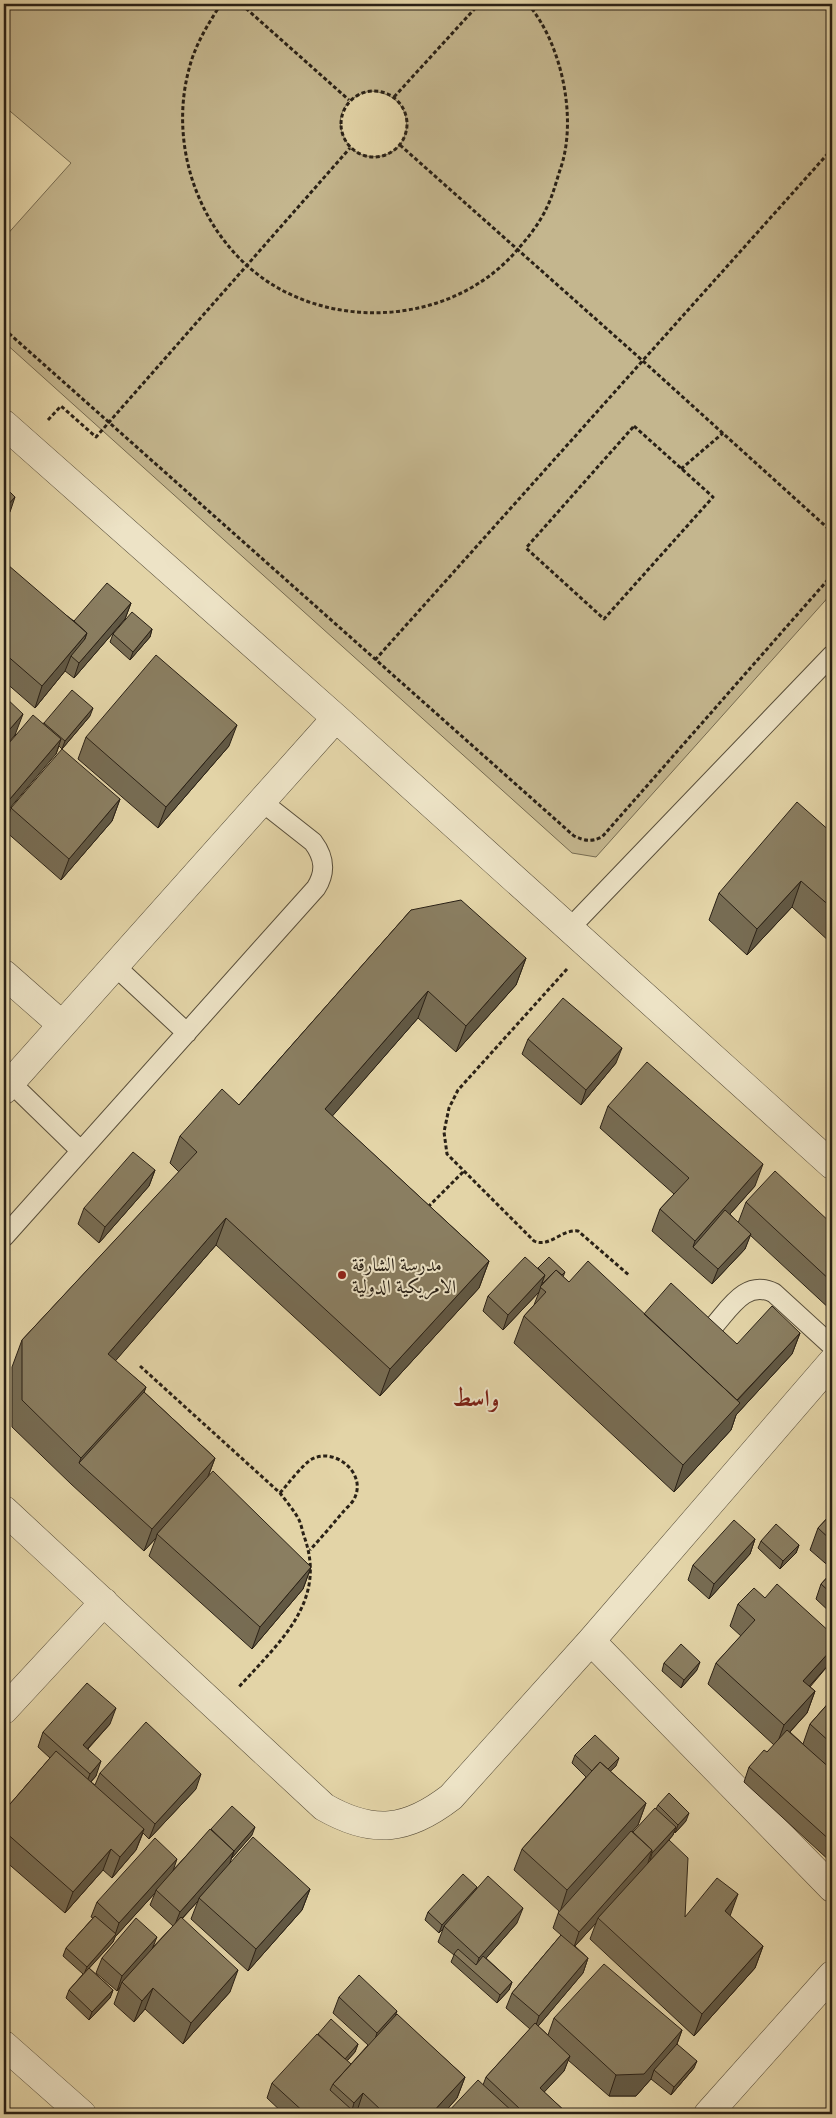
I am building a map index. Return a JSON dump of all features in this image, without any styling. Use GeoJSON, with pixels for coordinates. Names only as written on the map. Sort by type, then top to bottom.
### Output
{"type":"FeatureCollection","features":[{"type":"Feature","properties":{"kind":"street"},"geometry":{"type":"LineString","coordinates":[[4,424],[336,718],[832,1165]]}},
{"type":"Feature","properties":{"kind":"street"},"geometry":{"type":"LineString","coordinates":[[7,1086],[336,718]]}},
{"type":"Feature","properties":{"kind":"street"},"geometry":{"type":"LineString","coordinates":[[4,974],[62,1025]]}},
{"type":"Feature","properties":{"kind":"street"},"geometry":{"type":"LineString","coordinates":[[4,1510],[324,1807],[344,1818],[366,1825],[389,1826],[432,1812],[451,1797],[591,1641],[832,1362]]}},
{"type":"Feature","properties":{"kind":"street"},"geometry":{"type":"LineString","coordinates":[[4,1710],[104,1602]]}},
{"type":"Feature","properties":{"kind":"street"},"geometry":{"type":"LineString","coordinates":[[591,1641],[832,1888]]}},
{"type":"Feature","properties":{"kind":"street"},"geometry":{"type":"LineString","coordinates":[[708,2114],[832,1975]]}},
{"type":"Feature","properties":{"kind":"street"},"geometry":{"type":"LineString","coordinates":[[4,2044],[82,2114]]}},
{"type":"Feature","properties":{"kind":"lane"},"geometry":{"type":"LineString","coordinates":[[579,938],[832,655]]}},
{"type":"Feature","properties":{"kind":"lane"},"geometry":{"type":"LineString","coordinates":[[4,1238],[316,888],[321,880],[324,870],[323,860],[316,846],[261,801]]}},
{"type":"Feature","properties":{"kind":"lane"},"geometry":{"type":"LineString","coordinates":[[115,966],[187,1033]]}},
{"type":"Feature","properties":{"kind":"lane"},"geometry":{"type":"LineString","coordinates":[[7,1086],[81,1151]]}},
{"type":"Feature","properties":{"kind":"lane"},"geometry":{"type":"LineString","coordinates":[[713,1327],[745,1292],[758,1288],[774,1293],[832,1346]]}},
{"type":"Feature","properties":{"kind":"path"},"geometry":{"type":"LineString","coordinates":[[4,10],[9,4]]}},
{"type":"Feature","properties":{"kind":"path"},"geometry":{"type":"LineString","coordinates":[[221,4],[204,28],[189,68],[182,111],[185,155],[197,196],[218,234],[247,266],[278,288],[312,303],[348,312],[385,313],[423,307],[458,295],[490,275],[518,250],[547,208],[564,160],[568,110],[558,60],[537,14],[528,4]]}},
{"type":"Feature","properties":{"kind":"path"},"geometry":{"type":"LineString","coordinates":[[241,4],[349,100]]}},
{"type":"Feature","properties":{"kind":"path"},"geometry":{"type":"LineString","coordinates":[[394,97],[479,4]]}},
{"type":"Feature","properties":{"kind":"path"},"geometry":{"type":"LineString","coordinates":[[371,90],[383,92],[394,97],[403,107],[407,120],[406,133],[400,145],[389,154],[376,158],[362,155],[350,148],[342,137],[340,124],[342,111],[349,100],[360,93],[371,90]]}},
{"type":"Feature","properties":{"kind":"path"},"geometry":{"type":"LineString","coordinates":[[400,145],[832,532]]}},
{"type":"Feature","properties":{"kind":"path"},"geometry":{"type":"LineString","coordinates":[[27,445],[61,406],[96,438],[350,148]]}},
{"type":"Feature","properties":{"kind":"path"},"geometry":{"type":"LineString","coordinates":[[375,660],[832,148]]}},
{"type":"Feature","properties":{"kind":"path"},"geometry":{"type":"LineString","coordinates":[[4,329],[574,836],[583,841],[592,841],[602,837],[832,575]]}},
{"type":"Feature","properties":{"kind":"path"},"geometry":{"type":"LineString","coordinates":[[634,426],[681,468],[713,497],[604,619],[526,548],[634,426]]}},
{"type":"Feature","properties":{"kind":"path"},"geometry":{"type":"LineString","coordinates":[[681,468],[722,433]]}},
{"type":"Feature","properties":{"kind":"path"},"geometry":{"type":"LineString","coordinates":[[579,938],[458,1090],[449,1108],[444,1132],[447,1154],[534,1241],[539,1243],[547,1242],[565,1232],[578,1231],[630,1276]]}},
{"type":"Feature","properties":{"kind":"path"},"geometry":{"type":"LineString","coordinates":[[423,1212],[464,1171]]}},
{"type":"Feature","properties":{"kind":"path"},"geometry":{"type":"LineString","coordinates":[[140,1366],[280,1493],[298,1518],[310,1551],[310,1582],[302,1610],[286,1634],[219,1710]]}},
{"type":"Feature","properties":{"kind":"path"},"geometry":{"type":"LineString","coordinates":[[280,1493],[311,1459],[323,1456],[335,1457],[346,1463],[354,1473],[357,1485],[355,1498],[310,1551]]}},
{"type":"Feature","properties":{"kind":"shaded area"},"geometry":{"type":"Polygon","coordinates":[[[4,4],[832,4],[832,593],[596,857],[572,853],[4,342],[4,238],[71,163],[4,106],[4,4]],[[371,91],[362,94],[354,98],[343,110],[341,126],[343,135],[350,146],[359,153],[367,156],[383,156],[395,150],[403,140],[406,128],[405,115],[399,104],[388,95],[371,91]]]}},
{"type":"Feature","properties":{"kind":"building"},"geometry":{"type":"Polygon","coordinates":[[[4,486],[15,497],[4,509],[4,486]]]}},
{"type":"Feature","properties":{"kind":"building"},"geometry":{"type":"Polygon","coordinates":[[[8,565],[87,633],[42,686],[4,653],[4,570],[8,565]]]}},
{"type":"Feature","properties":{"kind":"building"},"geometry":{"type":"Polygon","coordinates":[[[107,583],[131,603],[79,663],[71,656],[85,639],[87,633],[74,621],[107,583]]]}},
{"type":"Feature","properties":{"kind":"building"},"geometry":{"type":"Polygon","coordinates":[[[132,612],[152,629],[133,652],[113,634],[132,612]]]}},
{"type":"Feature","properties":{"kind":"building"},"geometry":{"type":"Polygon","coordinates":[[[156,655],[237,725],[166,807],[86,737],[156,655]]]}},
{"type":"Feature","properties":{"kind":"building"},"geometry":{"type":"Polygon","coordinates":[[[72,690],[93,708],[65,741],[44,723],[72,690]]]}},
{"type":"Feature","properties":{"kind":"building"},"geometry":{"type":"Polygon","coordinates":[[[4,696],[23,714],[4,736],[4,696]]]}},
{"type":"Feature","properties":{"kind":"building"},"geometry":{"type":"Polygon","coordinates":[[[33,715],[61,739],[4,806],[4,749],[33,715]]]}},
{"type":"Feature","properties":{"kind":"building"},"geometry":{"type":"Polygon","coordinates":[[[62,749],[120,799],[69,859],[11,808],[62,749]]]}},
{"type":"Feature","properties":{"kind":"building"},"geometry":{"type":"Polygon","coordinates":[[[797,802],[832,833],[832,908],[801,881],[757,929],[719,893],[797,802]]]}},
{"type":"Feature","properties":{"kind":"building"},"geometry":{"type":"Polygon","coordinates":[[[461,900],[526,958],[466,1026],[428,991],[325,1109],[489,1261],[390,1369],[226,1218],[108,1354],[146,1387],[81,1458],[22,1400],[22,1340],[197,1152],[180,1136],[222,1089],[239,1105],[411,910],[461,900]]]}},
{"type":"Feature","properties":{"kind":"building"},"geometry":{"type":"Polygon","coordinates":[[[563,998],[622,1048],[586,1090],[528,1039],[563,998]]]}},
{"type":"Feature","properties":{"kind":"building"},"geometry":{"type":"Polygon","coordinates":[[[647,1062],[763,1164],[695,1241],[660,1209],[689,1178],[608,1106],[647,1062]]]}},
{"type":"Feature","properties":{"kind":"building"},"geometry":{"type":"Polygon","coordinates":[[[133,1152],[155,1170],[105,1227],[84,1208],[133,1152]]]}},
{"type":"Feature","properties":{"kind":"building"},"geometry":{"type":"Polygon","coordinates":[[[775,1171],[832,1224],[832,1282],[746,1202],[775,1171]]]}},
{"type":"Feature","properties":{"kind":"building"},"geometry":{"type":"Polygon","coordinates":[[[725,1210],[751,1234],[718,1269],[693,1247],[725,1210]]]}},
{"type":"Feature","properties":{"kind":"building"},"geometry":{"type":"Polygon","coordinates":[[[525,1257],[545,1275],[508,1315],[488,1296],[525,1257]]]}},
{"type":"Feature","properties":{"kind":"building"},"geometry":{"type":"Polygon","coordinates":[[[549,1257],[565,1272],[562,1275],[556,1270],[542,1283],[545,1275],[538,1268],[549,1257]]]}},
{"type":"Feature","properties":{"kind":"building"},"geometry":{"type":"Polygon","coordinates":[[[588,1261],[740,1403],[683,1465],[524,1316],[546,1292],[540,1287],[556,1270],[569,1282],[588,1261]]]}},
{"type":"Feature","properties":{"kind":"building"},"geometry":{"type":"Polygon","coordinates":[[[671,1283],[737,1344],[772,1306],[800,1333],[737,1400],[644,1314],[671,1283]]]}},
{"type":"Feature","properties":{"kind":"building"},"geometry":{"type":"Polygon","coordinates":[[[144,1392],[215,1458],[152,1529],[79,1463],[144,1392]]]}},
{"type":"Feature","properties":{"kind":"building"},"geometry":{"type":"Polygon","coordinates":[[[213,1471],[311,1567],[260,1627],[157,1534],[213,1471]]]}},
{"type":"Feature","properties":{"kind":"building"},"geometry":{"type":"Polygon","coordinates":[[[832,1513],[832,1541],[818,1528],[832,1513]]]}},
{"type":"Feature","properties":{"kind":"building"},"geometry":{"type":"Polygon","coordinates":[[[734,1520],[755,1539],[714,1584],[693,1565],[734,1520]]]}},
{"type":"Feature","properties":{"kind":"building"},"geometry":{"type":"Polygon","coordinates":[[[776,1524],[799,1545],[783,1561],[761,1541],[776,1524]]]}},
{"type":"Feature","properties":{"kind":"building"},"geometry":{"type":"Polygon","coordinates":[[[832,1572],[832,1594],[821,1584],[832,1572]]]}},
{"type":"Feature","properties":{"kind":"building"},"geometry":{"type":"Polygon","coordinates":[[[777,1584],[832,1634],[832,1649],[803,1681],[815,1691],[784,1725],[716,1663],[755,1620],[738,1604],[754,1588],[765,1598],[777,1584]]]}},
{"type":"Feature","properties":{"kind":"building"},"geometry":{"type":"Polygon","coordinates":[[[681,1644],[700,1662],[684,1680],[664,1663],[681,1644]]]}},
{"type":"Feature","properties":{"kind":"building"},"geometry":{"type":"Polygon","coordinates":[[[87,1683],[116,1708],[83,1745],[101,1761],[90,1774],[43,1732],[87,1683]]]}},
{"type":"Feature","properties":{"kind":"building"},"geometry":{"type":"Polygon","coordinates":[[[832,1699],[832,1744],[810,1724],[832,1699]]]}},
{"type":"Feature","properties":{"kind":"building"},"geometry":{"type":"Polygon","coordinates":[[[146,1722],[201,1774],[155,1824],[100,1773],[146,1722]]]}},
{"type":"Feature","properties":{"kind":"building"},"geometry":{"type":"Polygon","coordinates":[[[787,1730],[832,1770],[832,1842],[749,1767],[764,1750],[767,1752],[787,1730]]]}},
{"type":"Feature","properties":{"kind":"building"},"geometry":{"type":"Polygon","coordinates":[[[595,1735],[619,1758],[608,1769],[600,1762],[592,1771],[575,1755],[595,1735]]]}},
{"type":"Feature","properties":{"kind":"building"},"geometry":{"type":"Polygon","coordinates":[[[56,1751],[144,1829],[120,1857],[111,1849],[73,1892],[4,1831],[4,1811],[56,1751]]]}},
{"type":"Feature","properties":{"kind":"building"},"geometry":{"type":"Polygon","coordinates":[[[600,1762],[646,1803],[567,1890],[522,1849],[600,1762]]]}},
{"type":"Feature","properties":{"kind":"building"},"geometry":{"type":"Polygon","coordinates":[[[669,1793],[689,1813],[678,1825],[658,1805],[669,1793]]]}},
{"type":"Feature","properties":{"kind":"building"},"geometry":{"type":"Polygon","coordinates":[[[232,1806],[255,1827],[234,1851],[211,1829],[232,1806]]]}},
{"type":"Feature","properties":{"kind":"building"},"geometry":{"type":"Polygon","coordinates":[[[655,1808],[676,1827],[652,1853],[652,1850],[633,1832],[655,1808]]]}},
{"type":"Feature","properties":{"kind":"building"},"geometry":{"type":"Polygon","coordinates":[[[210,1829],[234,1851],[180,1912],[156,1890],[210,1829]]]}},
{"type":"Feature","properties":{"kind":"building"},"geometry":{"type":"Polygon","coordinates":[[[631,1831],[652,1850],[579,1932],[558,1913],[631,1831]]]}},
{"type":"Feature","properties":{"kind":"building"},"geometry":{"type":"Polygon","coordinates":[[[253,1837],[310,1889],[256,1949],[199,1898],[253,1837]]]}},
{"type":"Feature","properties":{"kind":"building"},"geometry":{"type":"Polygon","coordinates":[[[155,1838],[177,1859],[119,1923],[97,1902],[155,1838]]]}},
{"type":"Feature","properties":{"kind":"building"},"geometry":{"type":"Polygon","coordinates":[[[669,1840],[688,1858],[685,1917],[717,1878],[738,1894],[725,1911],[763,1946],[702,2014],[598,1918],[669,1840]]]}},
{"type":"Feature","properties":{"kind":"building"},"geometry":{"type":"Polygon","coordinates":[[[463,1874],[477,1887],[442,1925],[428,1912],[463,1874]]]}},
{"type":"Feature","properties":{"kind":"building"},"geometry":{"type":"Polygon","coordinates":[[[488,1876],[523,1908],[479,1958],[444,1926],[488,1876]]]}},
{"type":"Feature","properties":{"kind":"building"},"geometry":{"type":"Polygon","coordinates":[[[95,1916],[116,1934],[87,1967],[66,1948],[95,1916]]]}},
{"type":"Feature","properties":{"kind":"building"},"geometry":{"type":"Polygon","coordinates":[[[181,1917],[238,1970],[191,2023],[153,1988],[142,2001],[122,1982],[181,1917]]]}},
{"type":"Feature","properties":{"kind":"building"},"geometry":{"type":"Polygon","coordinates":[[[136,1918],[157,1937],[122,1976],[102,1958],[136,1918]]]}},
{"type":"Feature","properties":{"kind":"building"},"geometry":{"type":"Polygon","coordinates":[[[561,1935],[588,1958],[539,2016],[512,1993],[561,1935]]]}},
{"type":"Feature","properties":{"kind":"building"},"geometry":{"type":"Polygon","coordinates":[[[458,1949],[476,1965],[483,1956],[512,1982],[500,1995],[454,1954],[458,1949]]]}},
{"type":"Feature","properties":{"kind":"building"},"geometry":{"type":"Polygon","coordinates":[[[604,1964],[682,2030],[644,2074],[616,2075],[554,2018],[604,1964]]]}},
{"type":"Feature","properties":{"kind":"building"},"geometry":{"type":"Polygon","coordinates":[[[89,1968],[113,1990],[92,2012],[69,1990],[89,1968]]]}},
{"type":"Feature","properties":{"kind":"building"},"geometry":{"type":"Polygon","coordinates":[[[359,1975],[397,2011],[377,2033],[339,1997],[359,1975]]]}},
{"type":"Feature","properties":{"kind":"building"},"geometry":{"type":"Polygon","coordinates":[[[397,2014],[465,2077],[431,2114],[379,2114],[382,2111],[363,2093],[354,2103],[333,2084],[397,2014]]]}},
{"type":"Feature","properties":{"kind":"building"},"geometry":{"type":"Polygon","coordinates":[[[331,2019],[358,2044],[345,2059],[318,2034],[331,2019]]]}},
{"type":"Feature","properties":{"kind":"building"},"geometry":{"type":"Polygon","coordinates":[[[535,2023],[570,2056],[540,2088],[568,2114],[518,2114],[516,2113],[520,2109],[486,2077],[535,2023]]]}},
{"type":"Feature","properties":{"kind":"building"},"geometry":{"type":"Polygon","coordinates":[[[317,2034],[351,2064],[330,2090],[352,2110],[347,2114],[306,2114],[272,2083],[317,2034]]]}},
{"type":"Feature","properties":{"kind":"building"},"geometry":{"type":"Polygon","coordinates":[[[677,2044],[697,2061],[674,2087],[654,2070],[677,2044]]]}},
{"type":"Feature","properties":{"kind":"building"},"geometry":{"type":"Polygon","coordinates":[[[478,2080],[513,2112],[511,2114],[446,2114],[478,2080]]]}},
{"type":"Feature","properties":{"kind":"place","name":"مدرسة الشارقة الامريكية الدولية"},"geometry":{"type":"Point","coordinates":[342,1275]}},
{"type":"Feature","properties":{"kind":"district","name":"واسط"},"geometry":{"type":"Point","coordinates":[476,1398]}}]}
